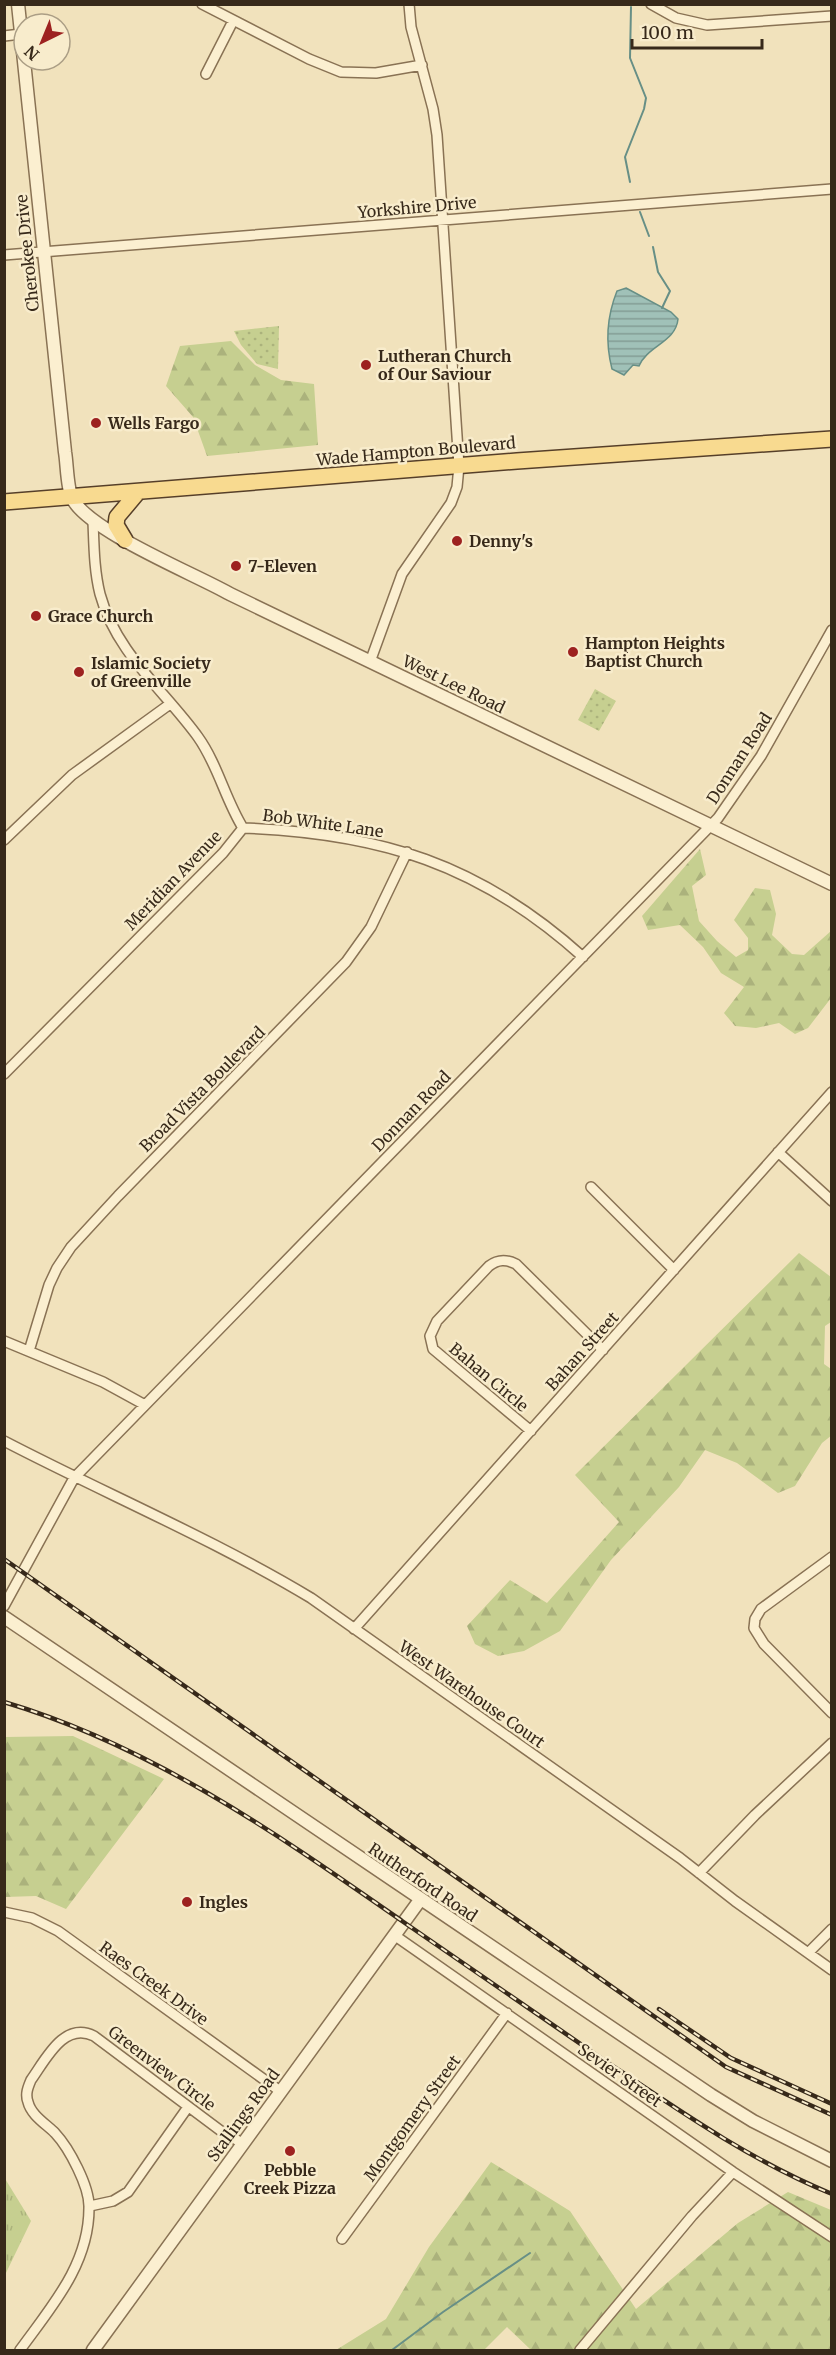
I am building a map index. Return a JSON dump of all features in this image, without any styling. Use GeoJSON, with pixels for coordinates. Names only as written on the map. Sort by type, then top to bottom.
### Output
{"type":"FeatureCollection","features":[{"type":"Feature","properties":{"kind":"main road","name":"Wade Hampton Boulevard"},"geometry":{"type":"LineString","coordinates":[[4,502],[459,471],[831,439]]}},
{"type":"Feature","properties":{"kind":"main road"},"geometry":{"type":"LineString","coordinates":[[125,540],[116,525],[117,518],[138,492]]}},
{"type":"Feature","properties":{"kind":"street"},"geometry":{"type":"LineString","coordinates":[[202,4],[309,59],[341,72],[376,74],[422,65]]}},
{"type":"Feature","properties":{"kind":"street"},"geometry":{"type":"LineString","coordinates":[[370,662],[402,574],[451,503],[459,471],[437,135],[434,109],[411,27],[409,4]]}},
{"type":"Feature","properties":{"kind":"street"},"geometry":{"type":"LineString","coordinates":[[651,4],[676,18],[706,25],[831,16]]}},
{"type":"Feature","properties":{"kind":"street"},"geometry":{"type":"LineString","coordinates":[[206,75],[233,21]]}},
{"type":"Feature","properties":{"kind":"street","name":"Cherokee Drive"},"geometry":{"type":"LineString","coordinates":[[25,72],[63,438],[72,498]]}},
{"type":"Feature","properties":{"kind":"street","name":"Yorkshire Drive"},"geometry":{"type":"LineString","coordinates":[[4,255],[831,189]]}},
{"type":"Feature","properties":{"kind":"street","name":"West Lee Road"},"geometry":{"type":"LineString","coordinates":[[72,498],[93,520],[125,540],[370,662],[831,884]]}},
{"type":"Feature","properties":{"kind":"street","name":"Meridian Avenue"},"geometry":{"type":"LineString","coordinates":[[4,1074],[223,853],[243,828],[234,813],[210,755],[131,656],[109,620],[96,574],[93,520]]}},
{"type":"Feature","properties":{"kind":"street","name":"Donnan Road"},"geometry":{"type":"LineString","coordinates":[[4,1606],[74,1478],[725,809],[762,756],[831,630]]}},
{"type":"Feature","properties":{"kind":"street"},"geometry":{"type":"LineString","coordinates":[[4,840],[72,775],[170,704]]}},
{"type":"Feature","properties":{"kind":"street","name":"Bob White Lane"},"geometry":{"type":"LineString","coordinates":[[243,828],[363,840],[407,852],[457,870],[502,895],[543,923],[583,957]]}},
{"type":"Feature","properties":{"kind":"street","name":"Broad Vista Boulevard"},"geometry":{"type":"LineString","coordinates":[[29,1351],[50,1285],[57,1268],[71,1247],[346,962],[371,927],[407,852]]}},
{"type":"Feature","properties":{"kind":"street","name":"Bahan Street"},"geometry":{"type":"LineString","coordinates":[[354,1629],[831,1092]]}},
{"type":"Feature","properties":{"kind":"street"},"geometry":{"type":"LineString","coordinates":[[778,1152],[831,1201]]}},
{"type":"Feature","properties":{"kind":"street"},"geometry":{"type":"LineString","coordinates":[[591,1187],[674,1270]]}},
{"type":"Feature","properties":{"kind":"street","name":"Bahan Circle"},"geometry":{"type":"LineString","coordinates":[[531,1431],[433,1349],[430,1336],[437,1321],[489,1266],[498,1261],[507,1260],[516,1264],[603,1350]]}},
{"type":"Feature","properties":{"kind":"street"},"geometry":{"type":"LineString","coordinates":[[4,1341],[103,1382],[145,1405]]}},
{"type":"Feature","properties":{"kind":"street","name":"West Warehouse Court"},"geometry":{"type":"LineString","coordinates":[[4,1441],[281,1580],[699,1873],[831,1970]]}},
{"type":"Feature","properties":{"kind":"street"},"geometry":{"type":"LineString","coordinates":[[831,1557],[761,1609],[755,1619],[754,1628],[765,1644],[831,1713]]}},
{"type":"Feature","properties":{"kind":"street","name":"Rutherford Road"},"geometry":{"type":"LineString","coordinates":[[4,1617],[711,2095],[753,2121],[831,2161]]}},
{"type":"Feature","properties":{"kind":"street"},"geometry":{"type":"LineString","coordinates":[[699,1873],[755,1815],[831,1743]]}},
{"type":"Feature","properties":{"kind":"street","name":"Stallings Road"},"geometry":{"type":"LineString","coordinates":[[93,2350],[420,1900]]}},
{"type":"Feature","properties":{"kind":"street","name":"Raes Creek Drive"},"geometry":{"type":"LineString","coordinates":[[4,1912],[32,1918],[58,1931],[280,2091]]}},
{"type":"Feature","properties":{"kind":"street"},"geometry":{"type":"LineString","coordinates":[[808,1953],[831,1929]]}},
{"type":"Feature","properties":{"kind":"street","name":"Sevier Street"},"geometry":{"type":"LineString","coordinates":[[394,1935],[732,2172],[831,2236]]}},
{"type":"Feature","properties":{"kind":"street","name":"Montgomery Street"},"geometry":{"type":"LineString","coordinates":[[342,2239],[507,2013]]}},
{"type":"Feature","properties":{"kind":"street","name":"Greenview Circle"},"geometry":{"type":"LineString","coordinates":[[20,2350],[75,2271],[84,2245],[90,2206],[69,2151],[32,2112],[27,2102],[27,2088],[31,2080],[64,2037],[75,2032],[84,2032],[94,2036],[221,2131],[242,2143]]}},
{"type":"Feature","properties":{"kind":"street"},"geometry":{"type":"LineString","coordinates":[[90,2206],[113,2201],[128,2192],[189,2106]]}},
{"type":"Feature","properties":{"kind":"street"},"geometry":{"type":"LineString","coordinates":[[580,2350],[692,2216],[732,2172]]}},
{"type":"Feature","properties":{"kind":"green space"},"geometry":{"type":"Polygon","coordinates":[[[279,326],[278,369],[257,364],[241,345],[234,331],[279,326]]]}},
{"type":"Feature","properties":{"kind":"green space"},"geometry":{"type":"Polygon","coordinates":[[[231,341],[255,365],[281,380],[314,384],[318,445],[207,456],[193,417],[166,386],[180,346],[231,341]]]}},
{"type":"Feature","properties":{"kind":"green space"},"geometry":{"type":"Polygon","coordinates":[[[595,689],[616,701],[599,731],[578,720],[595,689]]]}},
{"type":"Feature","properties":{"kind":"green space"},"geometry":{"type":"Polygon","coordinates":[[[700,849],[706,875],[692,886],[699,921],[736,957],[748,950],[748,938],[734,920],[755,888],[770,890],[776,914],[772,935],[792,954],[804,955],[831,931],[831,998],[808,1028],[795,1034],[779,1023],[756,1028],[735,1026],[724,1013],[744,987],[721,973],[703,947],[680,925],[648,930],[642,916],[700,849]]]}},
{"type":"Feature","properties":{"kind":"green space"},"geometry":{"type":"Polygon","coordinates":[[[799,1253],[831,1277],[831,1322],[825,1326],[824,1364],[831,1369],[832,1435],[822,1443],[795,1486],[778,1493],[737,1463],[705,1450],[679,1487],[611,1560],[560,1631],[524,1651],[498,1656],[475,1644],[467,1626],[510,1580],[547,1603],[619,1522],[575,1475],[799,1253]]]}},
{"type":"Feature","properties":{"kind":"green space"},"geometry":{"type":"Polygon","coordinates":[[[73,1736],[164,1779],[66,1909],[36,1896],[5,1897],[5,1737],[73,1736]]]}},
{"type":"Feature","properties":{"kind":"green space"},"geometry":{"type":"Polygon","coordinates":[[[491,2162],[570,2211],[636,2309],[738,2223],[788,2192],[831,2210],[831,2350],[531,2350],[507,2327],[484,2350],[336,2350],[386,2319],[429,2247],[491,2162]]]}},
{"type":"Feature","properties":{"kind":"green space"},"geometry":{"type":"Polygon","coordinates":[[[4,2177],[31,2221],[5,2275],[4,2275],[4,2177]]]}},
{"type":"Feature","properties":{"kind":"water"},"geometry":{"type":"Polygon","coordinates":[[[626,288],[671,312],[678,319],[676,327],[667,339],[648,353],[639,366],[633,365],[624,375],[612,369],[608,339],[609,320],[617,291],[626,288]]]}},
{"type":"Feature","properties":{"kind":"waterway"},"geometry":{"type":"LineString","coordinates":[[630,182],[625,157],[644,109],[646,98],[630,58],[631,7]]}},
{"type":"Feature","properties":{"kind":"waterway"},"geometry":{"type":"LineString","coordinates":[[640,212],[649,236]]}},
{"type":"Feature","properties":{"kind":"waterway"},"geometry":{"type":"LineString","coordinates":[[653,247],[658,272],[670,291],[662,308]]}},
{"type":"Feature","properties":{"kind":"waterway"},"geometry":{"type":"LineString","coordinates":[[392,2350],[530,2253]]}},
{"type":"Feature","properties":{"kind":"railway"},"geometry":{"type":"LineString","coordinates":[[4,1559],[726,2067],[832,2115]]}},
{"type":"Feature","properties":{"kind":"railway"},"geometry":{"type":"LineString","coordinates":[[4,1702],[58,1720],[111,1743],[212,1795],[308,1856],[683,2113],[770,2165],[832,2194]]}},
{"type":"Feature","properties":{"kind":"railway"},"geometry":{"type":"LineString","coordinates":[[659,2009],[731,2058],[832,2104]]}},
{"type":"Feature","properties":{"kind":"place","name":"Lutheran Church of Our Saviour"},"geometry":{"type":"Point","coordinates":[366,365]}},
{"type":"Feature","properties":{"kind":"place","name":"Wells Fargo"},"geometry":{"type":"Point","coordinates":[96,423]}},
{"type":"Feature","properties":{"kind":"place","name":"Denny's"},"geometry":{"type":"Point","coordinates":[457,541]}},
{"type":"Feature","properties":{"kind":"place","name":"7-Eleven"},"geometry":{"type":"Point","coordinates":[236,566]}},
{"type":"Feature","properties":{"kind":"place","name":"Grace Church"},"geometry":{"type":"Point","coordinates":[36,616]}},
{"type":"Feature","properties":{"kind":"place","name":"Hampton Heights Baptist Church"},"geometry":{"type":"Point","coordinates":[573,652]}},
{"type":"Feature","properties":{"kind":"place","name":"Islamic Society of Greenville"},"geometry":{"type":"Point","coordinates":[79,672]}},
{"type":"Feature","properties":{"kind":"place","name":"Ingles"},"geometry":{"type":"Point","coordinates":[187,1902]}},
{"type":"Feature","properties":{"kind":"place","name":"Pebble Creek Pizza"},"geometry":{"type":"Point","coordinates":[290,2151]}}]}
